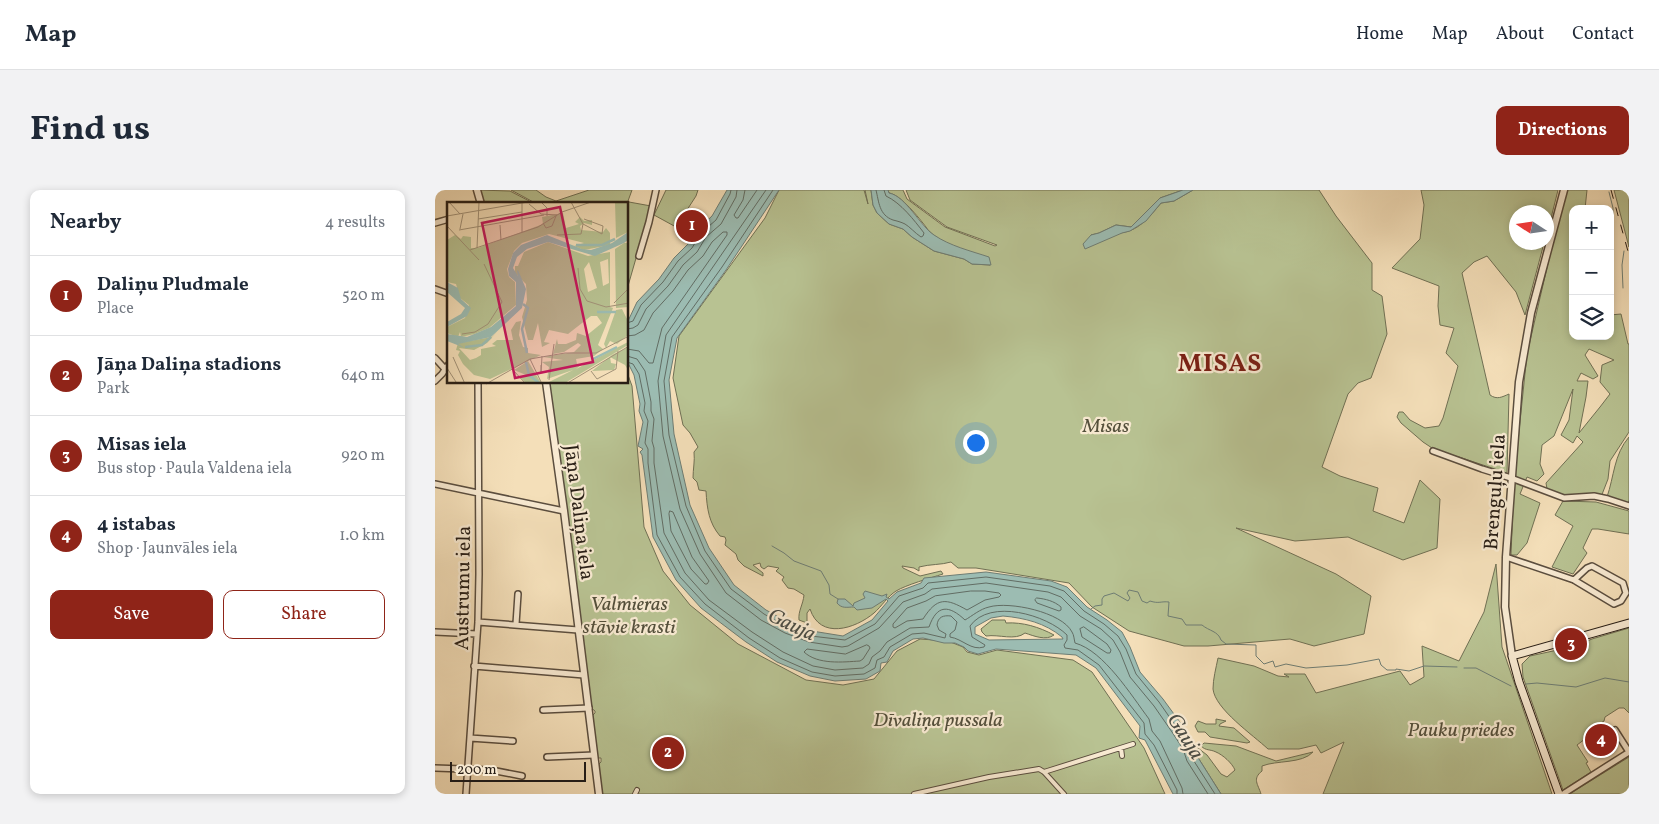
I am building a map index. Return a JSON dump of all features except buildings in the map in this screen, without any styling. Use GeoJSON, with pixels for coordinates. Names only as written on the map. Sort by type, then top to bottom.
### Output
{"type":"FeatureCollection","features":[{"type":"Feature","properties":{"kind":"main road"},"geometry":{"type":"LineString","coordinates":[[1512,656],[1629,623]]}},
{"type":"Feature","properties":{"kind":"main road","name":"Brenguļu iela"},"geometry":{"type":"LineString","coordinates":[[1512,656],[1519,682],[1561,794]]}},
{"type":"Feature","properties":{"kind":"street"},"geometry":{"type":"LineString","coordinates":[[639,256],[656,190]]}},
{"type":"Feature","properties":{"kind":"street","name":"Brenguļu iela"},"geometry":{"type":"LineString","coordinates":[[1512,656],[1505,607],[1505,558],[1519,382],[1526,336],[1564,190]]}},
{"type":"Feature","properties":{"kind":"street"},"geometry":{"type":"LineString","coordinates":[[435,289],[447,293]]}},
{"type":"Feature","properties":{"kind":"street"},"geometry":{"type":"LineString","coordinates":[[435,358],[447,366],[435,381]]}},
{"type":"Feature","properties":{"kind":"street","name":"Austrumu iela"},"geometry":{"type":"LineString","coordinates":[[466,794],[477,634],[479,574],[478,384]]}},
{"type":"Feature","properties":{"kind":"street","name":"Jāņa Daliņa iela"},"geometry":{"type":"LineString","coordinates":[[546,384],[599,794]]}},
{"type":"Feature","properties":{"kind":"street"},"geometry":{"type":"LineString","coordinates":[[1433,451],[1563,498],[1594,496],[1629,506]]}},
{"type":"Feature","properties":{"kind":"street"},"geometry":{"type":"LineString","coordinates":[[435,484],[564,511]]}},
{"type":"Feature","properties":{"kind":"street"},"geometry":{"type":"LineString","coordinates":[[1505,558],[1574,580],[1614,604],[1621,601],[1626,593],[1623,583],[1592,566],[1574,580]]}},
{"type":"Feature","properties":{"kind":"street"},"geometry":{"type":"LineString","coordinates":[[516,624],[518,594]]}},
{"type":"Feature","properties":{"kind":"street"},"geometry":{"type":"LineString","coordinates":[[477,622],[578,630]]}},
{"type":"Feature","properties":{"kind":"street"},"geometry":{"type":"LineString","coordinates":[[435,632],[477,634]]}},
{"type":"Feature","properties":{"kind":"street"},"geometry":{"type":"LineString","coordinates":[[474,666],[585,675]]}},
{"type":"Feature","properties":{"kind":"street"},"geometry":{"type":"LineString","coordinates":[[543,710],[589,708]]}},
{"type":"Feature","properties":{"kind":"street"},"geometry":{"type":"LineString","coordinates":[[1561,794],[1629,752],[1615,730]]}},
{"type":"Feature","properties":{"kind":"street"},"geometry":{"type":"LineString","coordinates":[[469,738],[513,741]]}},
{"type":"Feature","properties":{"kind":"street"},"geometry":{"type":"LineString","coordinates":[[1044,772],[1133,744]]}},
{"type":"Feature","properties":{"kind":"street"},"geometry":{"type":"LineString","coordinates":[[1121,748],[1122,756]]}},
{"type":"Feature","properties":{"kind":"street"},"geometry":{"type":"LineString","coordinates":[[547,757],[594,755]]}},
{"type":"Feature","properties":{"kind":"street"},"geometry":{"type":"LineString","coordinates":[[435,768],[491,770],[521,776]]}},
{"type":"Feature","properties":{"kind":"street"},"geometry":{"type":"LineString","coordinates":[[914,794],[989,777],[1039,769],[1064,794]]}},
{"type":"Feature","properties":{"kind":"green space"},"geometry":{"type":"Polygon","coordinates":[[[477,190],[510,191],[531,202],[480,202],[477,190]]]}},
{"type":"Feature","properties":{"kind":"green space"},"geometry":{"type":"Polygon","coordinates":[[[511,190],[536,190],[556,201],[589,190],[632,190],[629,202],[533,202],[511,190]]]}},
{"type":"Feature","properties":{"kind":"green space"},"geometry":{"type":"Polygon","coordinates":[[[666,190],[698,190],[676,227],[654,215],[666,190]]]}},
{"type":"Feature","properties":{"kind":"green space","name":"Misas"},"geometry":{"type":"Polygon","coordinates":[[[779,190],[864,190],[868,204],[865,190],[871,190],[873,205],[877,213],[889,224],[903,229],[934,251],[964,259],[972,264],[990,265],[937,238],[904,202],[889,193],[888,190],[903,190],[907,199],[945,227],[995,246],[997,245],[947,227],[910,200],[906,190],[1183,190],[1160,198],[1131,227],[1116,225],[1091,235],[1115,234],[1138,227],[1161,203],[1174,201],[1193,190],[1319,190],[1336,216],[1372,263],[1372,290],[1382,296],[1387,334],[1371,378],[1358,383],[1348,394],[1322,467],[1340,476],[1378,488],[1373,511],[1404,523],[1420,480],[1440,499],[1437,548],[1403,560],[1348,537],[1295,541],[1236,528],[1336,574],[1371,596],[1364,634],[1314,646],[1290,639],[1208,646],[1184,646],[1129,631],[1092,607],[1069,583],[976,568],[958,568],[951,562],[919,567],[919,571],[902,566],[920,576],[941,571],[943,574],[896,591],[866,619],[848,627],[839,629],[822,625],[815,619],[810,609],[807,613],[807,623],[799,620],[804,595],[788,588],[782,580],[784,577],[776,571],[779,568],[768,566],[764,569],[760,563],[753,565],[763,573],[763,576],[744,566],[738,560],[736,554],[725,545],[725,537],[720,536],[713,526],[708,510],[706,491],[699,490],[697,482],[693,478],[694,452],[698,447],[683,425],[673,378],[679,336],[765,218],[779,190]]]}},
{"type":"Feature","properties":{"kind":"green space"},"geometry":{"type":"Polygon","coordinates":[[[1421,190],[1558,190],[1554,206],[1509,205],[1509,250],[1542,250],[1525,315],[1516,292],[1487,256],[1474,262],[1462,273],[1490,395],[1497,398],[1509,394],[1507,473],[1438,452],[1423,442],[1401,423],[1397,417],[1399,412],[1403,412],[1410,420],[1425,428],[1439,426],[1458,366],[1446,353],[1454,328],[1440,325],[1438,306],[1439,286],[1392,268],[1420,239],[1424,205],[1421,190]]]}},
{"type":"Feature","properties":{"kind":"green space"},"geometry":{"type":"Polygon","coordinates":[[[1565,190],[1587,190],[1585,205],[1569,205],[1569,340],[1614,340],[1614,315],[1621,314],[1629,344],[1629,432],[1610,461],[1608,479],[1601,497],[1566,497],[1547,489],[1546,483],[1583,442],[1577,436],[1573,443],[1561,435],[1569,420],[1573,389],[1554,436],[1542,445],[1540,464],[1544,474],[1537,481],[1527,477],[1520,494],[1540,503],[1527,543],[1517,555],[1511,555],[1514,480],[1527,354],[1551,250],[1554,250],[1554,237],[1565,190]],[[1589,349],[1585,355],[1598,376],[1593,379],[1581,373],[1577,381],[1588,381],[1579,433],[1610,394],[1600,382],[1602,365],[1614,360],[1589,349]]]}},
{"type":"Feature","properties":{"kind":"green space"},"geometry":{"type":"Polygon","coordinates":[[[1614,190],[1629,190],[1629,247],[1614,190]]]}},
{"type":"Feature","properties":{"kind":"green space"},"geometry":{"type":"Polygon","coordinates":[[[629,202],[651,206],[629,283],[629,202]]]}},
{"type":"Feature","properties":{"kind":"green space"},"geometry":{"type":"Polygon","coordinates":[[[629,378],[632,386],[644,527],[663,571],[690,605],[738,644],[806,680],[843,685],[874,679],[897,651],[920,639],[948,641],[963,647],[967,652],[979,655],[997,650],[1073,660],[1092,672],[1144,748],[1165,794],[601,794],[598,765],[601,762],[601,758],[597,756],[592,716],[595,711],[590,707],[546,384],[629,384],[629,378]]]}},
{"type":"Feature","properties":{"kind":"green space"},"geometry":{"type":"Polygon","coordinates":[[[1629,437],[1628,503],[1607,497],[1617,458],[1629,437]]]}},
{"type":"Feature","properties":{"kind":"green space"},"geometry":{"type":"Polygon","coordinates":[[[1563,501],[1596,502],[1629,511],[1629,534],[1592,529],[1583,548],[1587,553],[1573,574],[1552,567],[1573,526],[1555,515],[1563,501]]]}},
{"type":"Feature","properties":{"kind":"green space","name":"Pauku priedes"},"geometry":{"type":"Polygon","coordinates":[[[1496,564],[1502,647],[1552,794],[1323,794],[1344,742],[1321,753],[1316,745],[1299,749],[1268,749],[1227,713],[1215,697],[1213,685],[1218,658],[1254,666],[1278,676],[1289,677],[1284,674],[1305,674],[1316,693],[1400,671],[1410,685],[1424,677],[1422,646],[1459,661],[1484,612],[1496,564]]]}},
{"type":"Feature","properties":{"kind":"green space"},"geometry":{"type":"Polygon","coordinates":[[[992,620],[1019,623],[1054,635],[1044,638],[1025,633],[1017,637],[986,636],[981,629],[992,620]]]}},
{"type":"Feature","properties":{"kind":"green space"},"geometry":{"type":"Polygon","coordinates":[[[1629,628],[1629,713],[1624,708],[1619,708],[1590,730],[1592,734],[1587,738],[1598,757],[1585,739],[1577,745],[1588,762],[1586,763],[1591,772],[1563,790],[1523,677],[1522,664],[1530,656],[1576,646],[1629,628]]]}},
{"type":"Feature","properties":{"kind":"green space"},"geometry":{"type":"Polygon","coordinates":[[[1216,719],[1226,721],[1219,726],[1234,728],[1250,742],[1210,737],[1205,732],[1198,732],[1195,726],[1198,721],[1206,724],[1216,724],[1216,719]]]}},
{"type":"Feature","properties":{"kind":"green space"},"geometry":{"type":"Polygon","coordinates":[[[1204,743],[1236,746],[1276,761],[1313,752],[1296,760],[1262,766],[1262,771],[1256,779],[1261,794],[1221,794],[1197,756],[1194,745],[1207,755],[1221,774],[1227,777],[1235,770],[1230,762],[1221,755],[1201,746],[1204,743]]]}},
{"type":"Feature","properties":{"kind":"green space"},"geometry":{"type":"Polygon","coordinates":[[[1629,757],[1629,794],[1570,794],[1576,790],[1629,757]]]}},
{"type":"Feature","properties":{"kind":"water","name":"Gauja"},"geometry":{"type":"Polygon","coordinates":[[[727,190],[779,190],[726,270],[677,338],[669,380],[674,434],[690,505],[709,548],[734,585],[766,610],[790,623],[812,631],[843,636],[872,620],[888,601],[886,599],[872,608],[857,610],[854,607],[841,606],[837,603],[838,599],[845,599],[853,606],[854,603],[865,598],[863,594],[865,591],[882,596],[887,594],[886,597],[889,599],[897,592],[921,583],[924,578],[986,572],[1051,581],[1067,587],[1087,607],[1122,632],[1140,672],[1182,725],[1194,745],[1197,756],[1221,794],[1173,794],[1145,740],[1139,738],[1140,726],[1096,668],[1076,655],[996,649],[978,654],[968,651],[955,643],[944,643],[923,638],[913,639],[893,651],[887,662],[881,663],[880,671],[866,679],[835,681],[810,676],[777,662],[746,642],[701,608],[676,580],[653,537],[642,455],[640,452],[643,449],[638,446],[643,422],[639,411],[640,404],[634,375],[629,365],[629,319],[637,302],[659,279],[697,230],[712,216],[727,190]],[[1003,616],[991,618],[975,627],[975,634],[989,640],[1063,639],[1042,625],[1003,616]]]}},
{"type":"Feature","properties":{"kind":"water"},"geometry":{"type":"Polygon","coordinates":[[[871,190],[888,190],[889,193],[895,195],[907,205],[934,235],[954,245],[989,257],[991,265],[972,264],[964,259],[934,251],[903,229],[889,224],[877,213],[873,205],[871,190]]]}},
{"type":"Feature","properties":{"kind":"water"},"geometry":{"type":"Polygon","coordinates":[[[1183,190],[1193,190],[1174,201],[1161,203],[1146,221],[1130,231],[1085,249],[1083,244],[1091,235],[1116,225],[1131,227],[1160,198],[1183,190]]]}},
{"type":"Feature","properties":{"kind":"waterway"},"geometry":{"type":"LineString","coordinates":[[1609,192],[1612,205]]}},
{"type":"Feature","properties":{"kind":"waterway"},"geometry":{"type":"LineString","coordinates":[[1623,288],[1622,265],[1624,251]]}},
{"type":"Feature","properties":{"kind":"waterway"},"geometry":{"type":"LineString","coordinates":[[772,546],[794,561],[821,571],[829,585],[830,594],[838,599]]}},
{"type":"Feature","properties":{"kind":"waterway"},"geometry":{"type":"LineString","coordinates":[[1091,609],[1102,605],[1104,596],[1114,593],[1128,601],[1130,598],[1127,593],[1129,590],[1138,592],[1142,601],[1147,603],[1150,601],[1169,602],[1168,616],[1182,619],[1186,625],[1202,625],[1216,633],[1226,644],[1256,645],[1256,656],[1264,664],[1273,661],[1275,667],[1286,664],[1306,668],[1347,665],[1379,659],[1381,665],[1387,670],[1409,671],[1424,666],[1457,667]]}},
{"type":"Feature","properties":{"kind":"waterway"},"geometry":{"type":"LineString","coordinates":[[1464,668],[1476,668],[1511,686]]}},
{"type":"Feature","properties":{"kind":"waterway"},"geometry":{"type":"LineString","coordinates":[[1526,684],[1537,683],[1576,687],[1605,678],[1629,682]]}},
{"type":"Feature","properties":{"kind":"railway"},"geometry":{"type":"LineString","coordinates":[[1611,190],[1629,255]]}},
{"type":"Feature","properties":{"kind":"place","name":"Daliņu Pludmale"},"geometry":{"type":"Point","coordinates":[692,226]}},
{"type":"Feature","properties":{"kind":"place","name":"Misas iela"},"geometry":{"type":"Point","coordinates":[1571,644]}},
{"type":"Feature","properties":{"kind":"place","name":"4 istabas"},"geometry":{"type":"Point","coordinates":[1601,740]}},
{"type":"Feature","properties":{"kind":"place","name":"Jāņa Daliņa stadions"},"geometry":{"type":"Point","coordinates":[668,753]}},
{"type":"Feature","properties":{"kind":"district","name":"MISAS"},"geometry":{"type":"Point","coordinates":[1220,362]}},
{"type":"Feature","properties":{"kind":"park label","name":"Valmieras stāvie krasti"},"geometry":{"type":"Point","coordinates":[629,614]}},
{"type":"Feature","properties":{"kind":"park label","name":"Dīvaliņa pussala"},"geometry":{"type":"Point","coordinates":[938,719]}}]}
